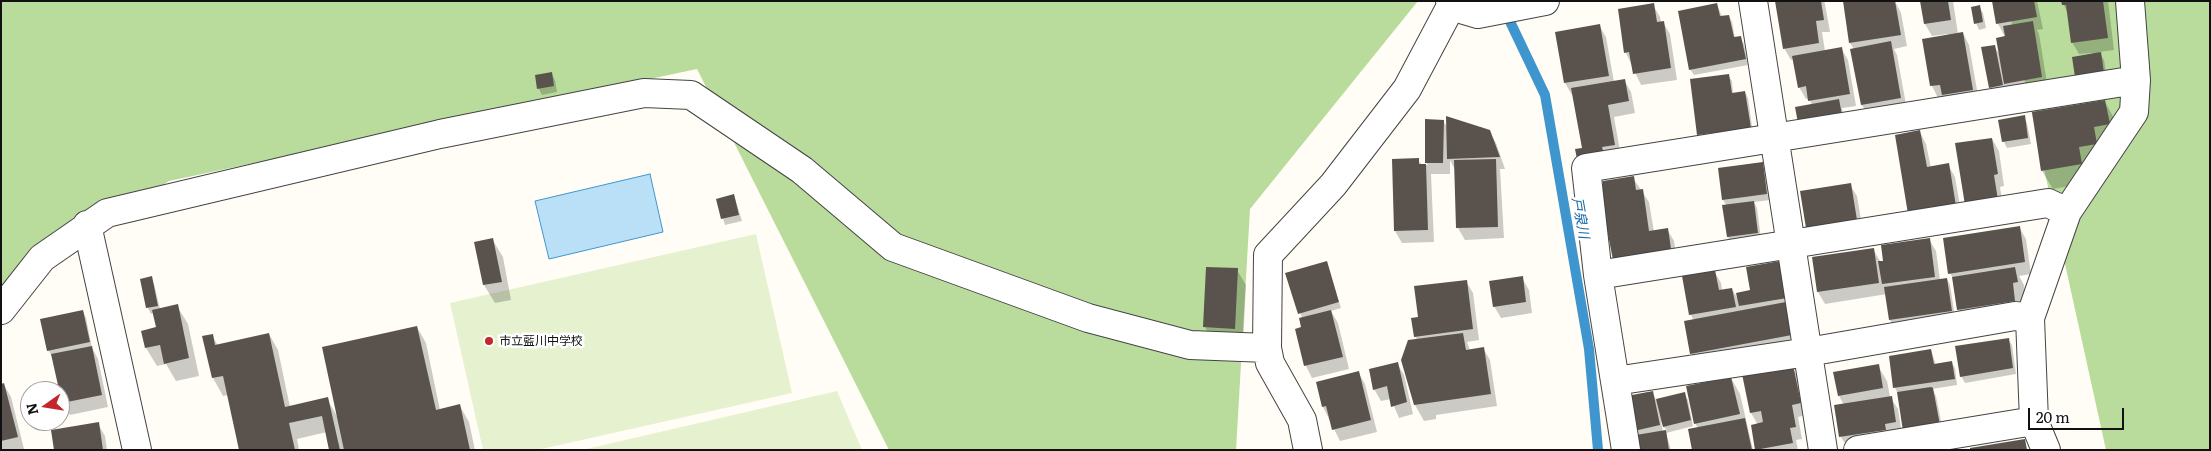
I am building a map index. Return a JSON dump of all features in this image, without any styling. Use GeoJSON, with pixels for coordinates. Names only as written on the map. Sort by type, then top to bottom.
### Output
{"type":"FeatureCollection","features":[{"type":"Feature","properties":{"kind":"street"},"geometry":{"type":"LineString","coordinates":[[1308,450],[1302,420],[1270,363],[1267,348],[1268,255],[1333,185],[1407,89],[1450,4],[1478,14],[1545,1]]}},
{"type":"Feature","properties":{"kind":"street"},"geometry":{"type":"LineString","coordinates":[[1753,1],[1823,450]]}},
{"type":"Feature","properties":{"kind":"street"},"geometry":{"type":"LineString","coordinates":[[2046,450],[2034,421],[2030,318],[2067,212],[2134,112],[2136,80],[2130,1]]}},
{"type":"Feature","properties":{"kind":"street"},"geometry":{"type":"LineString","coordinates":[[1626,450],[1598,275],[1586,168],[2136,80]]}},
{"type":"Feature","properties":{"kind":"street"},"geometry":{"type":"LineString","coordinates":[[1,310],[42,258],[87,225],[107,213],[440,134],[644,93],[691,94],[802,170],[893,247],[1106,323],[1190,345],[1267,348]]}},
{"type":"Feature","properties":{"kind":"street"},"geometry":{"type":"LineString","coordinates":[[1598,275],[2048,203],[2067,212]]}},
{"type":"Feature","properties":{"kind":"street"},"geometry":{"type":"LineString","coordinates":[[87,225],[137,450]]}},
{"type":"Feature","properties":{"kind":"street"},"geometry":{"type":"LineString","coordinates":[[1615,380],[1808,352],[2015,316],[2030,318]]}},
{"type":"Feature","properties":{"kind":"street"},"geometry":{"type":"LineString","coordinates":[[1858,450],[2034,421]]}},
{"type":"Feature","properties":{"kind":"green space"},"geometry":{"type":"Polygon","coordinates":[[[1,1],[1418,1],[1250,209],[1236,450],[889,450],[697,69],[169,181],[1,292],[1,1]]]}},
{"type":"Feature","properties":{"kind":"green space"},"geometry":{"type":"Polygon","coordinates":[[[2007,1],[2210,1],[2210,450],[2106,450],[2007,1]]]}},
{"type":"Feature","properties":{"kind":"green space"},"geometry":{"type":"Polygon","coordinates":[[[756,234],[792,393],[537,450],[483,450],[450,303],[756,234]]]}},
{"type":"Feature","properties":{"kind":"green space"},"geometry":{"type":"Polygon","coordinates":[[[837,391],[862,450],[582,450],[837,391]]]}},
{"type":"Feature","properties":{"kind":"water"},"geometry":{"type":"Polygon","coordinates":[[[650,174],[663,232],[549,259],[535,201],[650,174]]]}},
{"type":"Feature","properties":{"kind":"building"},"geometry":{"type":"Polygon","coordinates":[[[1775,1],[1821,1],[1824,20],[1816,21],[1819,43],[1783,49],[1775,1]]]}},
{"type":"Feature","properties":{"kind":"building"},"geometry":{"type":"Polygon","coordinates":[[[1843,1],[1895,1],[1901,35],[1849,43],[1843,1]]]}},
{"type":"Feature","properties":{"kind":"building"},"geometry":{"type":"Polygon","coordinates":[[[1920,1],[1948,1],[1951,20],[1924,24],[1920,1]]]}},
{"type":"Feature","properties":{"kind":"building"},"geometry":{"type":"Polygon","coordinates":[[[1992,1],[2034,1],[2037,17],[1996,24],[1992,1]]]}},
{"type":"Feature","properties":{"kind":"building"},"geometry":{"type":"Polygon","coordinates":[[[2061,1],[2103,1],[2108,38],[2071,43],[2066,5],[2062,5],[2061,1]]]}},
{"type":"Feature","properties":{"kind":"building"},"geometry":{"type":"Polygon","coordinates":[[[1654,3],[1657,22],[1664,21],[1671,68],[1633,74],[1629,52],[1624,53],[1618,9],[1654,3]]]}},
{"type":"Feature","properties":{"kind":"building"},"geometry":{"type":"Polygon","coordinates":[[[1717,3],[1720,16],[1729,15],[1734,37],[1741,36],[1746,59],[1689,70],[1678,11],[1717,3]]]}},
{"type":"Feature","properties":{"kind":"building"},"geometry":{"type":"Polygon","coordinates":[[[1980,5],[1983,22],[1974,24],[1971,7],[1980,5]]]}},
{"type":"Feature","properties":{"kind":"building"},"geometry":{"type":"Polygon","coordinates":[[[2033,21],[2042,77],[2004,84],[1996,38],[2005,36],[2003,26],[2033,21]]]}},
{"type":"Feature","properties":{"kind":"building"},"geometry":{"type":"Polygon","coordinates":[[[1600,24],[1609,76],[1564,83],[1555,32],[1600,24]]]}},
{"type":"Feature","properties":{"kind":"building"},"geometry":{"type":"Polygon","coordinates":[[[1963,32],[1973,90],[1942,95],[1940,85],[1930,86],[1922,39],[1963,32]]]}},
{"type":"Feature","properties":{"kind":"building"},"geometry":{"type":"Polygon","coordinates":[[[1891,41],[1901,98],[1861,105],[1850,49],[1891,41]]]}},
{"type":"Feature","properties":{"kind":"building"},"geometry":{"type":"Polygon","coordinates":[[[1995,45],[2003,85],[1989,88],[1981,47],[1995,45]]]}},
{"type":"Feature","properties":{"kind":"building"},"geometry":{"type":"Polygon","coordinates":[[[1842,47],[1850,94],[1808,101],[1806,86],[1798,88],[1792,56],[1842,47]]]}},
{"type":"Feature","properties":{"kind":"building"},"geometry":{"type":"Polygon","coordinates":[[[2101,52],[2104,73],[2075,77],[2072,57],[2101,52]]]}},
{"type":"Feature","properties":{"kind":"building"},"geometry":{"type":"Polygon","coordinates":[[[552,72],[554,86],[537,89],[535,75],[552,72]]]}},
{"type":"Feature","properties":{"kind":"building"},"geometry":{"type":"Polygon","coordinates":[[[1729,74],[1732,93],[1745,91],[1751,128],[1697,135],[1690,79],[1729,74]]]}},
{"type":"Feature","properties":{"kind":"building"},"geometry":{"type":"Polygon","coordinates":[[[1625,79],[1629,101],[1608,105],[1615,145],[1602,147],[1604,154],[1577,159],[1575,149],[1582,148],[1571,88],[1625,79]]]}},
{"type":"Feature","properties":{"kind":"building"},"geometry":{"type":"Polygon","coordinates":[[[1839,99],[1842,115],[1798,123],[1795,107],[1839,99]]]}},
{"type":"Feature","properties":{"kind":"building"},"geometry":{"type":"Polygon","coordinates":[[[2105,100],[2110,124],[2094,127],[2097,144],[2079,147],[2082,164],[2041,171],[2032,112],[2105,100]]]}},
{"type":"Feature","properties":{"kind":"building"},"geometry":{"type":"Polygon","coordinates":[[[2025,115],[2028,138],[2002,142],[1998,120],[2025,115]]]}},
{"type":"Feature","properties":{"kind":"building"},"geometry":{"type":"Polygon","coordinates":[[[1446,116],[1490,130],[1500,157],[1447,159],[1446,116]]]}},
{"type":"Feature","properties":{"kind":"building"},"geometry":{"type":"Polygon","coordinates":[[[1425,119],[1444,120],[1443,163],[1425,163],[1425,119]]]}},
{"type":"Feature","properties":{"kind":"building"},"geometry":{"type":"Polygon","coordinates":[[[1920,130],[1927,167],[1949,163],[1956,206],[1908,214],[1895,135],[1920,130]]]}},
{"type":"Feature","properties":{"kind":"building"},"geometry":{"type":"Polygon","coordinates":[[[1992,138],[1998,174],[1994,175],[1998,200],[1965,205],[1955,143],[1992,138]]]}},
{"type":"Feature","properties":{"kind":"building"},"geometry":{"type":"Polygon","coordinates":[[[1419,158],[1419,164],[1426,164],[1428,230],[1394,231],[1392,159],[1419,158]]]}},
{"type":"Feature","properties":{"kind":"building"},"geometry":{"type":"Polygon","coordinates":[[[1496,159],[1498,227],[1456,228],[1454,160],[1496,159]]]}},
{"type":"Feature","properties":{"kind":"building"},"geometry":{"type":"Polygon","coordinates":[[[1763,162],[1767,194],[1722,200],[1718,168],[1763,162]]]}},
{"type":"Feature","properties":{"kind":"building"},"geometry":{"type":"Polygon","coordinates":[[[1634,176],[1636,190],[1643,189],[1649,231],[1668,228],[1671,249],[1613,260],[1601,198],[1603,181],[1634,176]]]}},
{"type":"Feature","properties":{"kind":"building"},"geometry":{"type":"Polygon","coordinates":[[[1851,183],[1857,220],[1806,228],[1800,191],[1851,183]]]}},
{"type":"Feature","properties":{"kind":"building"},"geometry":{"type":"Polygon","coordinates":[[[734,194],[739,215],[721,219],[716,199],[734,194]]]}},
{"type":"Feature","properties":{"kind":"building"},"geometry":{"type":"Polygon","coordinates":[[[1754,201],[1758,233],[1727,237],[1722,205],[1754,201]]]}},
{"type":"Feature","properties":{"kind":"building"},"geometry":{"type":"Polygon","coordinates":[[[2020,226],[2025,262],[1948,274],[1943,238],[2020,226]]]}},
{"type":"Feature","properties":{"kind":"building"},"geometry":{"type":"Polygon","coordinates":[[[493,238],[502,282],[483,285],[474,242],[493,238]]]}},
{"type":"Feature","properties":{"kind":"building"},"geometry":{"type":"Polygon","coordinates":[[[1930,238],[1935,277],[1882,284],[1878,261],[1883,261],[1881,245],[1930,238]]]}},
{"type":"Feature","properties":{"kind":"building"},"geometry":{"type":"Polygon","coordinates":[[[1874,248],[1879,283],[1817,292],[1812,257],[1874,248]]]}},
{"type":"Feature","properties":{"kind":"building"},"geometry":{"type":"Polygon","coordinates":[[[1327,261],[1339,302],[1298,314],[1285,273],[1327,261]]]}},
{"type":"Feature","properties":{"kind":"building"},"geometry":{"type":"Polygon","coordinates":[[[1780,261],[1787,298],[1739,306],[1736,293],[1750,290],[1746,267],[1780,261]]]}},
{"type":"Feature","properties":{"kind":"building"},"geometry":{"type":"Polygon","coordinates":[[[1206,267],[1238,268],[1235,329],[1203,327],[1206,267]]]}},
{"type":"Feature","properties":{"kind":"building"},"geometry":{"type":"Polygon","coordinates":[[[2015,267],[2018,282],[2013,283],[2015,301],[1957,310],[1952,277],[2015,267]]]}},
{"type":"Feature","properties":{"kind":"building"},"geometry":{"type":"Polygon","coordinates":[[[1715,270],[1719,290],[1732,288],[1736,307],[1689,315],[1682,276],[1715,270]]]}},
{"type":"Feature","properties":{"kind":"building"},"geometry":{"type":"Polygon","coordinates":[[[152,276],[158,306],[146,308],[140,279],[152,276]]]}},
{"type":"Feature","properties":{"kind":"building"},"geometry":{"type":"Polygon","coordinates":[[[1523,276],[1526,302],[1493,307],[1489,281],[1523,276]]]}},
{"type":"Feature","properties":{"kind":"building"},"geometry":{"type":"Polygon","coordinates":[[[1947,278],[1952,311],[1889,320],[1884,287],[1947,278]]]}},
{"type":"Feature","properties":{"kind":"building"},"geometry":{"type":"Polygon","coordinates":[[[1467,280],[1473,329],[1414,337],[1411,318],[1418,317],[1414,286],[1467,280]]]}},
{"type":"Feature","properties":{"kind":"building"},"geometry":{"type":"Polygon","coordinates":[[[1786,302],[1792,335],[1690,354],[1684,321],[1786,302]]]}},
{"type":"Feature","properties":{"kind":"building"},"geometry":{"type":"Polygon","coordinates":[[[178,304],[189,358],[164,364],[160,345],[145,348],[141,331],[156,327],[152,310],[178,304]]]}},
{"type":"Feature","properties":{"kind":"building"},"geometry":{"type":"Polygon","coordinates":[[[83,310],[90,342],[47,351],[40,319],[83,310]]]}},
{"type":"Feature","properties":{"kind":"building"},"geometry":{"type":"Polygon","coordinates":[[[1331,310],[1343,357],[1304,366],[1295,329],[1301,327],[1299,318],[1331,310]]]}},
{"type":"Feature","properties":{"kind":"building"},"geometry":{"type":"Polygon","coordinates":[[[417,326],[436,410],[460,404],[470,450],[344,450],[322,347],[417,326]]]}},
{"type":"Feature","properties":{"kind":"building"},"geometry":{"type":"Polygon","coordinates":[[[269,333],[285,407],[328,397],[340,450],[329,450],[322,416],[289,423],[295,450],[239,450],[223,376],[212,378],[202,336],[213,334],[215,345],[269,333]]]}},
{"type":"Feature","properties":{"kind":"building"},"geometry":{"type":"Polygon","coordinates":[[[1463,333],[1466,350],[1484,347],[1491,394],[1414,405],[1401,360],[1408,340],[1463,333]]]}},
{"type":"Feature","properties":{"kind":"building"},"geometry":{"type":"Polygon","coordinates":[[[2009,338],[2013,368],[1960,377],[1955,346],[2009,338]]]}},
{"type":"Feature","properties":{"kind":"building"},"geometry":{"type":"Polygon","coordinates":[[[92,346],[102,395],[70,401],[70,381],[57,381],[51,354],[92,346]]]}},
{"type":"Feature","properties":{"kind":"building"},"geometry":{"type":"Polygon","coordinates":[[[1931,349],[1934,364],[1952,361],[1955,379],[1893,388],[1889,356],[1931,349]]]}},
{"type":"Feature","properties":{"kind":"building"},"geometry":{"type":"Polygon","coordinates":[[[1398,362],[1407,402],[1391,407],[1387,386],[1373,390],[1369,369],[1398,362]]]}},
{"type":"Feature","properties":{"kind":"building"},"geometry":{"type":"Polygon","coordinates":[[[1879,364],[1883,388],[1838,396],[1833,372],[1879,364]]]}},
{"type":"Feature","properties":{"kind":"building"},"geometry":{"type":"Polygon","coordinates":[[[1793,365],[1801,403],[1792,405],[1796,427],[1790,428],[1793,443],[1755,450],[1751,425],[1763,422],[1761,411],[1750,413],[1742,374],[1793,365]]]}},
{"type":"Feature","properties":{"kind":"building"},"geometry":{"type":"Polygon","coordinates":[[[1359,371],[1371,420],[1332,430],[1326,406],[1322,407],[1316,382],[1359,371]]]}},
{"type":"Feature","properties":{"kind":"building"},"geometry":{"type":"Polygon","coordinates":[[[1731,377],[1740,414],[1694,424],[1686,386],[1731,377]]]}},
{"type":"Feature","properties":{"kind":"building"},"geometry":{"type":"Polygon","coordinates":[[[4,383],[18,437],[1,441],[1,384],[4,383]]]}},
{"type":"Feature","properties":{"kind":"building"},"geometry":{"type":"Polygon","coordinates":[[[1933,388],[1940,425],[1903,431],[1897,392],[1933,388]]]}},
{"type":"Feature","properties":{"kind":"building"},"geometry":{"type":"Polygon","coordinates":[[[1653,391],[1660,425],[1634,431],[1627,396],[1653,391]]]}},
{"type":"Feature","properties":{"kind":"building"},"geometry":{"type":"Polygon","coordinates":[[[1685,392],[1691,420],[1663,427],[1656,399],[1685,392]]]}},
{"type":"Feature","properties":{"kind":"building"},"geometry":{"type":"Polygon","coordinates":[[[1892,396],[1896,422],[1885,424],[1886,430],[1839,437],[1834,405],[1892,396]]]}},
{"type":"Feature","properties":{"kind":"building"},"geometry":{"type":"Polygon","coordinates":[[[1745,418],[1752,450],[1692,450],[1688,429],[1745,418]]]}},
{"type":"Feature","properties":{"kind":"building"},"geometry":{"type":"Polygon","coordinates":[[[99,422],[103,450],[54,450],[51,431],[70,431],[70,427],[99,422]]]}},
{"type":"Feature","properties":{"kind":"building"},"geometry":{"type":"Polygon","coordinates":[[[1666,430],[1669,450],[1638,450],[1636,435],[1666,430]]]}},
{"type":"Feature","properties":{"kind":"building"},"geometry":{"type":"Polygon","coordinates":[[[2025,439],[2027,450],[1970,450],[1970,448],[2025,439]]]}},
{"type":"Feature","properties":{"kind":"waterway","name":"戸泉川"},"geometry":{"type":"LineString","coordinates":[[1505,11],[1545,95],[1589,349],[1598,450]]}},
{"type":"Feature","properties":{"kind":"place","name":"市立藍川中学校"},"geometry":{"type":"Point","coordinates":[489,341]}}]}
